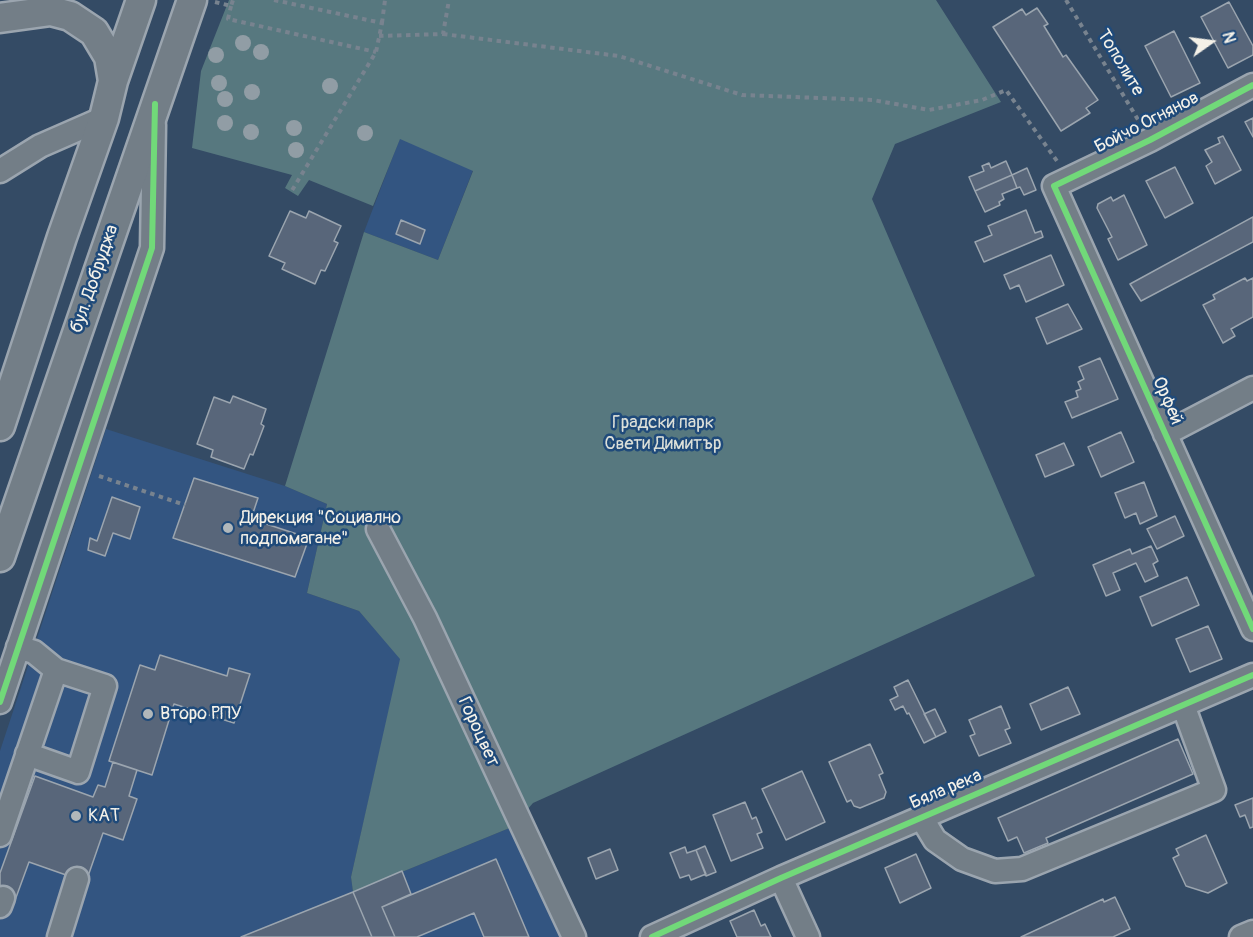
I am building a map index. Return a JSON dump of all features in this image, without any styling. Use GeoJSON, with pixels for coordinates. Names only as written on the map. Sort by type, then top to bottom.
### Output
{"type":"FeatureCollection","features":[{"type":"Feature","properties":{"kind":"main road"},"geometry":{"type":"LineString","coordinates":[[0,426],[8,384],[104,118],[113,81],[141,0]]}},
{"type":"Feature","properties":{"kind":"main road","name":"бул. Добруджа"},"geometry":{"type":"LineString","coordinates":[[0,557],[154,104],[192,0]]}},
{"type":"Feature","properties":{"kind":"main road"},"geometry":{"type":"LineString","coordinates":[[0,18],[51,10],[70,16],[94,32],[109,57],[113,81]]}},
{"type":"Feature","properties":{"kind":"street"},"geometry":{"type":"LineString","coordinates":[[0,9],[14,0]]}},
{"type":"Feature","properties":{"kind":"street","name":"Бойчо Огнянов"},"geometry":{"type":"LineString","coordinates":[[1062,182],[1150,140],[1253,85]]}},
{"type":"Feature","properties":{"kind":"street"},"geometry":{"type":"LineString","coordinates":[[0,702],[152,248],[154,104]]}},
{"type":"Feature","properties":{"kind":"street"},"geometry":{"type":"LineString","coordinates":[[0,171],[40,146],[104,118]]}},
{"type":"Feature","properties":{"kind":"street","name":"Орфей"},"geometry":{"type":"LineString","coordinates":[[1062,182],[1166,434],[1253,629]]}},
{"type":"Feature","properties":{"kind":"street"},"geometry":{"type":"LineString","coordinates":[[1166,434],[1253,388]]}},
{"type":"Feature","properties":{"kind":"street","name":"Гороцвет"},"geometry":{"type":"LineString","coordinates":[[378,529],[425,618],[574,937]]}},
{"type":"Feature","properties":{"kind":"street"},"geometry":{"type":"LineString","coordinates":[[18,646],[34,651],[56,670],[105,686],[78,772],[49,772],[27,754]]}},
{"type":"Feature","properties":{"kind":"street"},"geometry":{"type":"LineString","coordinates":[[0,835],[56,670]]}},
{"type":"Feature","properties":{"kind":"street","name":"Бяла река"},"geometry":{"type":"LineString","coordinates":[[652,937],[781,878],[1253,675]]}},
{"type":"Feature","properties":{"kind":"street"},"geometry":{"type":"LineString","coordinates":[[921,817],[935,840],[962,858],[995,872],[1022,869],[1214,790],[1183,705]]}},
{"type":"Feature","properties":{"kind":"street"},"geometry":{"type":"LineString","coordinates":[[781,878],[808,937]]}},
{"type":"Feature","properties":{"kind":"street"},"geometry":{"type":"LineString","coordinates":[[59,937],[77,879]]}},
{"type":"Feature","properties":{"kind":"street"},"geometry":{"type":"LineString","coordinates":[[1241,937],[1253,932]]}},
{"type":"Feature","properties":{"kind":"path"},"geometry":{"type":"LineString","coordinates":[[208,0],[231,6]]}},
{"type":"Feature","properties":{"kind":"path"},"geometry":{"type":"LineString","coordinates":[[233,0],[228,19],[376,52]]}},
{"type":"Feature","properties":{"kind":"path"},"geometry":{"type":"LineString","coordinates":[[274,0],[382,23]]}},
{"type":"Feature","properties":{"kind":"path"},"geometry":{"type":"LineString","coordinates":[[291,192],[376,52],[385,0]]}},
{"type":"Feature","properties":{"kind":"path"},"geometry":{"type":"LineString","coordinates":[[443,34],[448,0]]}},
{"type":"Feature","properties":{"kind":"path"},"geometry":{"type":"LineString","coordinates":[[379,36],[443,34],[619,56],[742,95],[873,100],[928,110],[982,100],[1006,90],[1062,182]]}},
{"type":"Feature","properties":{"kind":"path"},"geometry":{"type":"LineString","coordinates":[[79,468],[185,505]]}},
{"type":"Feature","properties":{"kind":"shaded area"},"geometry":{"type":"Polygon","coordinates":[[[400,138],[473,170],[438,260],[364,232],[400,138]]]}},
{"type":"Feature","properties":{"kind":"shaded area"},"geometry":{"type":"Polygon","coordinates":[[[106,429],[285,486],[327,504],[307,593],[359,611],[401,659],[351,877],[353,892],[512,827],[560,937],[0,937],[0,751],[106,429]]]}},
{"type":"Feature","properties":{"kind":"green space","name":"Градски парк Свети Димитър"},"geometry":{"type":"Polygon","coordinates":[[[229,0],[936,0],[1001,102],[895,144],[872,199],[1035,576],[533,803],[512,827],[353,892],[351,877],[400,659],[359,611],[307,593],[327,504],[285,486],[364,232],[438,260],[473,171],[400,139],[373,206],[309,180],[298,196],[285,188],[292,175],[192,148],[201,71],[229,0]]]}},
{"type":"Feature","properties":{"kind":"building"},"geometry":{"type":"Polygon","coordinates":[[[1229,2],[1253,46],[1253,55],[1228,68],[1201,17],[1229,2]]]}},
{"type":"Feature","properties":{"kind":"building"},"geometry":{"type":"Polygon","coordinates":[[[1037,8],[1048,24],[1044,26],[1063,57],[1066,55],[1098,100],[1086,108],[1090,113],[1061,131],[993,27],[1022,9],[1026,15],[1037,8]]]}},
{"type":"Feature","properties":{"kind":"building"},"geometry":{"type":"Polygon","coordinates":[[[1174,31],[1200,83],[1171,97],[1145,46],[1174,31]]]}},
{"type":"Feature","properties":{"kind":"building"},"geometry":{"type":"Polygon","coordinates":[[[1253,118],[1253,137],[1245,122],[1253,118]]]}},
{"type":"Feature","properties":{"kind":"building"},"geometry":{"type":"Polygon","coordinates":[[[1223,136],[1241,170],[1215,184],[1206,166],[1212,162],[1205,150],[1220,143],[1218,138],[1223,136]]]}},
{"type":"Feature","properties":{"kind":"building"},"geometry":{"type":"Polygon","coordinates":[[[1006,161],[1012,175],[975,191],[969,177],[984,171],[982,166],[989,163],[991,168],[1006,161]]]}},
{"type":"Feature","properties":{"kind":"building"},"geometry":{"type":"Polygon","coordinates":[[[1175,167],[1193,203],[1165,218],[1146,181],[1175,167]]]}},
{"type":"Feature","properties":{"kind":"building"},"geometry":{"type":"Polygon","coordinates":[[[1027,168],[1036,190],[1024,195],[1020,187],[1017,188],[1012,175],[1027,168]]]}},
{"type":"Feature","properties":{"kind":"building"},"geometry":{"type":"Polygon","coordinates":[[[1012,175],[1017,188],[1002,194],[1004,199],[999,202],[1000,205],[985,212],[975,191],[1012,175]]]}},
{"type":"Feature","properties":{"kind":"building"},"geometry":{"type":"Polygon","coordinates":[[[1124,195],[1147,245],[1118,260],[1108,239],[1112,237],[1097,208],[1098,204],[1111,197],[1113,201],[1124,195]]]}},
{"type":"Feature","properties":{"kind":"building"},"geometry":{"type":"Polygon","coordinates":[[[1026,210],[1035,233],[1041,231],[1043,237],[984,262],[975,242],[992,235],[988,226],[1026,210]]]}},
{"type":"Feature","properties":{"kind":"building"},"geometry":{"type":"Polygon","coordinates":[[[290,211],[306,218],[309,211],[341,226],[334,241],[338,243],[325,271],[321,270],[315,284],[282,269],[285,263],[269,256],[290,211]]]}},
{"type":"Feature","properties":{"kind":"building"},"geometry":{"type":"Polygon","coordinates":[[[1253,217],[1253,242],[1141,301],[1130,284],[1253,217]]]}},
{"type":"Feature","properties":{"kind":"building"},"geometry":{"type":"Polygon","coordinates":[[[401,220],[425,230],[420,244],[396,234],[401,220]]]}},
{"type":"Feature","properties":{"kind":"building"},"geometry":{"type":"Polygon","coordinates":[[[1051,255],[1064,285],[1026,302],[1019,285],[1010,289],[1004,275],[1051,255]]]}},
{"type":"Feature","properties":{"kind":"building"},"geometry":{"type":"Polygon","coordinates":[[[1245,278],[1247,281],[1253,278],[1253,317],[1231,329],[1235,336],[1223,343],[1203,305],[1215,299],[1213,295],[1245,278]]]}},
{"type":"Feature","properties":{"kind":"building"},"geometry":{"type":"Polygon","coordinates":[[[1068,304],[1082,329],[1047,344],[1036,318],[1068,304]]]}},
{"type":"Feature","properties":{"kind":"building"},"geometry":{"type":"Polygon","coordinates":[[[1100,358],[1118,399],[1072,418],[1065,402],[1078,397],[1076,391],[1081,389],[1078,382],[1084,379],[1079,367],[1100,358]]]}},
{"type":"Feature","properties":{"kind":"building"},"geometry":{"type":"Polygon","coordinates":[[[233,396],[266,409],[261,424],[264,426],[253,455],[250,454],[244,469],[211,457],[213,450],[197,444],[214,397],[230,403],[233,396]]]}},
{"type":"Feature","properties":{"kind":"building"},"geometry":{"type":"Polygon","coordinates":[[[1121,432],[1134,462],[1101,477],[1088,447],[1121,432]]]}},
{"type":"Feature","properties":{"kind":"building"},"geometry":{"type":"Polygon","coordinates":[[[1064,443],[1074,465],[1045,477],[1036,455],[1064,443]]]}},
{"type":"Feature","properties":{"kind":"building","name":"Дирекция \"Социално подпомагане\""},"geometry":{"type":"Polygon","coordinates":[[[194,478],[258,498],[251,519],[309,538],[295,577],[173,538],[194,478]]]}},
{"type":"Feature","properties":{"kind":"building"},"geometry":{"type":"Polygon","coordinates":[[[1144,482],[1157,516],[1140,524],[1136,513],[1125,518],[1115,493],[1144,482]]]}},
{"type":"Feature","properties":{"kind":"building"},"geometry":{"type":"Polygon","coordinates":[[[112,497],[140,507],[130,539],[113,533],[105,556],[88,550],[90,538],[97,541],[112,497]]]}},
{"type":"Feature","properties":{"kind":"building"},"geometry":{"type":"Polygon","coordinates":[[[1175,516],[1184,536],[1157,549],[1147,529],[1175,516]]]}},
{"type":"Feature","properties":{"kind":"building"},"geometry":{"type":"Polygon","coordinates":[[[1151,546],[1158,561],[1153,564],[1158,576],[1145,582],[1136,563],[1113,573],[1120,590],[1106,596],[1093,565],[1130,549],[1132,554],[1151,546]]]}},
{"type":"Feature","properties":{"kind":"building"},"geometry":{"type":"Polygon","coordinates":[[[1187,577],[1199,605],[1152,626],[1140,597],[1187,577]]]}},
{"type":"Feature","properties":{"kind":"building"},"geometry":{"type":"Polygon","coordinates":[[[1208,626],[1222,659],[1190,672],[1176,639],[1208,626]]]}},
{"type":"Feature","properties":{"kind":"building","name":"Второ РПУ"},"geometry":{"type":"Polygon","coordinates":[[[160,655],[227,676],[229,668],[250,674],[234,723],[174,704],[152,775],[109,761],[140,665],[155,670],[160,655]]]}},
{"type":"Feature","properties":{"kind":"building"},"geometry":{"type":"Polygon","coordinates":[[[908,680],[936,737],[924,743],[909,713],[907,714],[903,706],[895,710],[890,700],[898,696],[894,687],[908,680]]]}},
{"type":"Feature","properties":{"kind":"building"},"geometry":{"type":"Polygon","coordinates":[[[1068,687],[1080,714],[1041,730],[1030,704],[1068,687]]]}},
{"type":"Feature","properties":{"kind":"building"},"geometry":{"type":"Polygon","coordinates":[[[1001,706],[1010,728],[1005,730],[1011,743],[979,756],[970,736],[975,734],[969,720],[1001,706]]]}},
{"type":"Feature","properties":{"kind":"building"},"geometry":{"type":"Polygon","coordinates":[[[935,709],[946,732],[936,737],[924,714],[935,709]]]}},
{"type":"Feature","properties":{"kind":"building"},"geometry":{"type":"Polygon","coordinates":[[[1178,739],[1193,774],[1046,838],[1048,843],[1024,853],[1017,837],[1008,841],[998,818],[1178,739]]]}},
{"type":"Feature","properties":{"kind":"building"},"geometry":{"type":"Polygon","coordinates":[[[870,744],[883,773],[879,775],[886,792],[884,798],[860,808],[854,806],[851,800],[847,802],[829,762],[870,744]]]}},
{"type":"Feature","properties":{"kind":"building","name":"КАТ"},"geometry":{"type":"Polygon","coordinates":[[[113,762],[137,770],[129,796],[137,799],[123,840],[103,833],[86,882],[29,862],[14,903],[0,897],[0,873],[35,776],[93,797],[98,785],[105,787],[113,762]]]}},
{"type":"Feature","properties":{"kind":"building"},"geometry":{"type":"Polygon","coordinates":[[[802,771],[825,822],[786,840],[762,789],[802,771]]]}},
{"type":"Feature","properties":{"kind":"building"},"geometry":{"type":"Polygon","coordinates":[[[1253,798],[1253,827],[1250,828],[1245,815],[1240,817],[1235,805],[1253,798]]]}},
{"type":"Feature","properties":{"kind":"building"},"geometry":{"type":"Polygon","coordinates":[[[745,802],[752,819],[756,817],[762,832],[757,834],[763,848],[731,861],[713,815],[745,802]]]}},
{"type":"Feature","properties":{"kind":"building"},"geometry":{"type":"Polygon","coordinates":[[[1206,835],[1227,883],[1208,893],[1186,886],[1173,858],[1179,855],[1176,849],[1206,835]]]}},
{"type":"Feature","properties":{"kind":"building"},"geometry":{"type":"Polygon","coordinates":[[[705,846],[716,872],[706,876],[696,850],[705,846]]]}},
{"type":"Feature","properties":{"kind":"building"},"geometry":{"type":"Polygon","coordinates":[[[685,847],[687,853],[696,850],[706,874],[691,880],[689,875],[680,878],[670,853],[685,847]]]}},
{"type":"Feature","properties":{"kind":"building"},"geometry":{"type":"Polygon","coordinates":[[[610,849],[618,870],[596,879],[588,858],[610,849]]]}},
{"type":"Feature","properties":{"kind":"building"},"geometry":{"type":"Polygon","coordinates":[[[916,854],[931,888],[900,903],[885,868],[916,854]]]}},
{"type":"Feature","properties":{"kind":"building"},"geometry":{"type":"Polygon","coordinates":[[[496,859],[529,937],[484,937],[474,913],[417,937],[395,937],[382,907],[496,859]]]}},
{"type":"Feature","properties":{"kind":"building"},"geometry":{"type":"Polygon","coordinates":[[[402,871],[411,894],[382,907],[395,937],[372,937],[353,892],[402,871]]]}},
{"type":"Feature","properties":{"kind":"building"},"geometry":{"type":"Polygon","coordinates":[[[353,892],[372,937],[241,937],[353,892]]]}},
{"type":"Feature","properties":{"kind":"building"},"geometry":{"type":"Polygon","coordinates":[[[1115,897],[1130,929],[1113,937],[1021,937],[1103,899],[1104,902],[1115,897]]]}},
{"type":"Feature","properties":{"kind":"building"},"geometry":{"type":"Polygon","coordinates":[[[754,910],[761,926],[765,924],[771,937],[737,937],[730,921],[754,910]]]}},
{"type":"Feature","properties":{"kind":"cycle path"},"geometry":{"type":"LineString","coordinates":[[1253,85],[1150,140],[1054,186],[1253,629]]}},
{"type":"Feature","properties":{"kind":"cycle path"},"geometry":{"type":"LineString","coordinates":[[0,702],[152,248],[155,104]]}},
{"type":"Feature","properties":{"kind":"cycle path"},"geometry":{"type":"LineString","coordinates":[[652,937],[781,878],[1253,675]]}},
{"type":"Feature","properties":{"kind":"place","name":"Дирекция \"Социално подпомагане\""},"geometry":{"type":"Point","coordinates":[228,528]}},
{"type":"Feature","properties":{"kind":"place","name":"Второ РПУ"},"geometry":{"type":"Point","coordinates":[148,714]}},
{"type":"Feature","properties":{"kind":"place","name":"КАТ"},"geometry":{"type":"Point","coordinates":[76,816]}}]}
